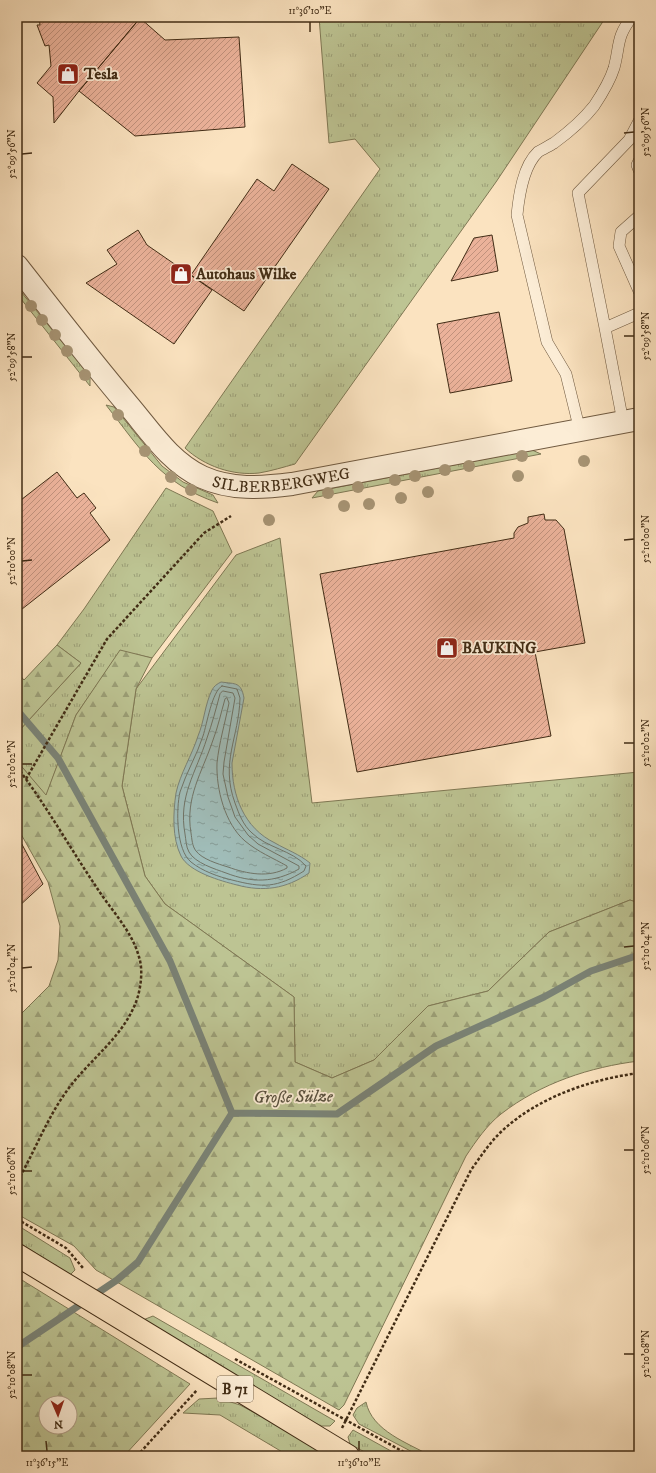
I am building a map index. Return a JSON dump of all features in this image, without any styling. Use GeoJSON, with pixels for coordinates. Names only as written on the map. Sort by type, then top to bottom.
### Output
{"type":"FeatureCollection","features":[{"type":"Feature","properties":{"kind":"main road","name":"B 71"},"geometry":{"type":"LineString","coordinates":[[17,1255],[339,1451]]}},
{"type":"Feature","properties":{"kind":"street","name":"SILBERBERGWEG"},"geometry":{"type":"LineString","coordinates":[[17,266],[82,351],[171,456],[190,470],[217,482],[250,487],[292,484],[631,421]]}},
{"type":"Feature","properties":{"kind":"lane"},"geometry":{"type":"LineString","coordinates":[[580,431],[566,374],[547,342],[518,215],[519,198],[523,176],[538,153],[576,126],[594,106],[607,85],[614,67],[617,46],[624,27],[632,17]]}},
{"type":"Feature","properties":{"kind":"lane"},"geometry":{"type":"LineString","coordinates":[[631,421],[606,328],[578,193],[629,140],[639,121]]}},
{"type":"Feature","properties":{"kind":"lane"},"geometry":{"type":"LineString","coordinates":[[639,161],[637,164],[639,170]]}},
{"type":"Feature","properties":{"kind":"lane"},"geometry":{"type":"LineString","coordinates":[[639,216],[621,232],[619,246],[639,291]]}},
{"type":"Feature","properties":{"kind":"lane"},"geometry":{"type":"LineString","coordinates":[[606,328],[639,313]]}},
{"type":"Feature","properties":{"kind":"path"},"geometry":{"type":"LineString","coordinates":[[26,779],[107,639],[204,533],[231,516]]}},
{"type":"Feature","properties":{"kind":"path"},"geometry":{"type":"LineString","coordinates":[[17,767],[97,889],[128,932],[137,951],[141,967],[138,995],[123,1028],[78,1076],[64,1094],[17,1182]]}},
{"type":"Feature","properties":{"kind":"path"},"geometry":{"type":"LineString","coordinates":[[339,1451],[346,1421],[471,1170],[491,1142],[516,1118],[551,1098],[592,1084],[639,1072]]}},
{"type":"Feature","properties":{"kind":"path"},"geometry":{"type":"LineString","coordinates":[[17,1219],[66,1248],[87,1272]]}},
{"type":"Feature","properties":{"kind":"path"},"geometry":{"type":"LineString","coordinates":[[230,1356],[411,1456]]}},
{"type":"Feature","properties":{"kind":"path"},"geometry":{"type":"LineString","coordinates":[[136,1456],[196,1392],[209,1373]]}},
{"type":"Feature","properties":{"kind":"green space"},"geometry":{"type":"Polygon","coordinates":[[[319,17],[606,17],[496,182],[295,464],[259,473],[239,473],[210,465],[185,448],[380,169],[355,139],[329,143],[319,17]]]}},
{"type":"Feature","properties":{"kind":"green space"},"geometry":{"type":"Polygon","coordinates":[[[17,287],[90,376],[90,386],[17,294],[17,287]]]}},
{"type":"Feature","properties":{"kind":"green space"},"geometry":{"type":"Polygon","coordinates":[[[106,405],[114,407],[162,466],[183,482],[213,495],[218,503],[181,486],[154,464],[106,405]]]}},
{"type":"Feature","properties":{"kind":"green space"},"geometry":{"type":"Polygon","coordinates":[[[532,450],[541,454],[312,498],[318,491],[532,450]]]}},
{"type":"Feature","properties":{"kind":"green space"},"geometry":{"type":"Polygon","coordinates":[[[166,488],[213,511],[232,552],[152,658],[120,651],[76,715],[46,796],[17,761],[17,733],[81,663],[57,645],[84,609],[166,488]]]}},
{"type":"Feature","properties":{"kind":"green space"},"geometry":{"type":"Polygon","coordinates":[[[280,538],[312,803],[639,772],[639,903],[630,900],[549,932],[488,991],[428,1006],[374,1060],[332,1078],[295,1062],[294,997],[165,904],[145,876],[122,786],[136,689],[236,555],[280,538]]]}},
{"type":"Feature","properties":{"kind":"green space"},"geometry":{"type":"Polygon","coordinates":[[[57,645],[81,663],[17,733],[17,672],[24,680],[57,645]]]}},
{"type":"Feature","properties":{"kind":"green space"},"geometry":{"type":"Polygon","coordinates":[[[120,650],[152,658],[136,689],[122,786],[145,876],[165,904],[294,997],[295,1062],[332,1078],[374,1060],[428,1006],[488,991],[549,932],[630,900],[639,903],[639,1061],[602,1067],[549,1085],[516,1103],[496,1118],[486,1128],[466,1156],[344,1405],[339,1410],[96,1270],[74,1246],[17,1214],[17,1018],[49,986],[58,960],[60,926],[48,882],[17,827],[17,804],[21,800],[17,795],[17,761],[46,795],[76,715],[120,650]]]}},
{"type":"Feature","properties":{"kind":"green space"},"geometry":{"type":"Polygon","coordinates":[[[17,1225],[70,1258],[75,1270],[70,1275],[17,1241],[17,1225]]]}},
{"type":"Feature","properties":{"kind":"green space"},"geometry":{"type":"Polygon","coordinates":[[[17,1277],[190,1384],[124,1456],[17,1456],[17,1277]]]}},
{"type":"Feature","properties":{"kind":"green space"},"geometry":{"type":"Polygon","coordinates":[[[153,1316],[335,1421],[330,1426],[316,1426],[143,1320],[153,1316]]]}},
{"type":"Feature","properties":{"kind":"green space"},"geometry":{"type":"Polygon","coordinates":[[[218,1398],[240,1405],[335,1456],[289,1456],[220,1415],[183,1413],[199,1399],[218,1398]]]}},
{"type":"Feature","properties":{"kind":"green space"},"geometry":{"type":"Polygon","coordinates":[[[366,1402],[375,1421],[383,1428],[402,1441],[431,1456],[420,1456],[359,1424],[353,1415],[357,1408],[366,1402]]]}},
{"type":"Feature","properties":{"kind":"green space"},"geometry":{"type":"Polygon","coordinates":[[[353,1430],[400,1456],[372,1456],[350,1444],[348,1437],[353,1430]]]}},
{"type":"Feature","properties":{"kind":"water"},"geometry":{"type":"Polygon","coordinates":[[[221,682],[239,686],[244,698],[232,763],[234,787],[242,810],[255,829],[264,837],[310,863],[309,873],[292,883],[283,886],[274,888],[247,887],[214,878],[191,867],[185,862],[178,849],[174,825],[176,793],[180,779],[200,731],[212,690],[221,682]]]}},
{"type":"Feature","properties":{"kind":"building","name":"Tesla"},"geometry":{"type":"Polygon","coordinates":[[[39,17],[141,17],[54,123],[53,97],[37,83],[51,66],[49,45],[45,46],[37,25],[40,25],[39,17]]]}},
{"type":"Feature","properties":{"kind":"building"},"geometry":{"type":"Polygon","coordinates":[[[140,18],[165,40],[239,37],[245,127],[135,136],[79,91],[140,18]]]}},
{"type":"Feature","properties":{"kind":"building"},"geometry":{"type":"Polygon","coordinates":[[[292,164],[329,189],[244,311],[191,275],[257,179],[274,191],[292,164]]]}},
{"type":"Feature","properties":{"kind":"building"},"geometry":{"type":"Polygon","coordinates":[[[138,230],[147,245],[212,290],[174,344],[86,283],[117,264],[107,250],[138,230]]]}},
{"type":"Feature","properties":{"kind":"building"},"geometry":{"type":"Polygon","coordinates":[[[492,235],[498,271],[451,281],[474,238],[492,235]]]}},
{"type":"Feature","properties":{"kind":"building"},"geometry":{"type":"Polygon","coordinates":[[[499,312],[512,381],[450,393],[437,324],[499,312]]]}},
{"type":"Feature","properties":{"kind":"building"},"geometry":{"type":"Polygon","coordinates":[[[57,472],[77,498],[84,493],[96,508],[90,513],[110,540],[17,613],[17,503],[57,472]]]}},
{"type":"Feature","properties":{"kind":"building","name":"BAUKING"},"geometry":{"type":"Polygon","coordinates":[[[544,514],[545,520],[556,520],[564,529],[585,643],[535,652],[551,736],[357,772],[320,574],[514,538],[514,533],[518,527],[528,523],[528,517],[544,514]]]}},
{"type":"Feature","properties":{"kind":"building"},"geometry":{"type":"Polygon","coordinates":[[[17,835],[43,884],[17,908],[17,835]]]}},
{"type":"Feature","properties":{"kind":"waterway"},"geometry":{"type":"LineString","coordinates":[[17,710],[58,758],[170,961],[232,1113]]}},
{"type":"Feature","properties":{"kind":"waterway","name":"Große Sülze"},"geometry":{"type":"LineString","coordinates":[[17,1347],[117,1280],[138,1262],[232,1113],[337,1114],[436,1046],[544,997],[591,971],[639,955]]}},
{"type":"Feature","properties":{"kind":"place","name":"Tesla"},"geometry":{"type":"Point","coordinates":[68,74]}},
{"type":"Feature","properties":{"kind":"place","name":"Autohaus Wilke"},"geometry":{"type":"Point","coordinates":[181,274]}},
{"type":"Feature","properties":{"kind":"place","name":"BAUKING"},"geometry":{"type":"Point","coordinates":[447,648]}}]}
